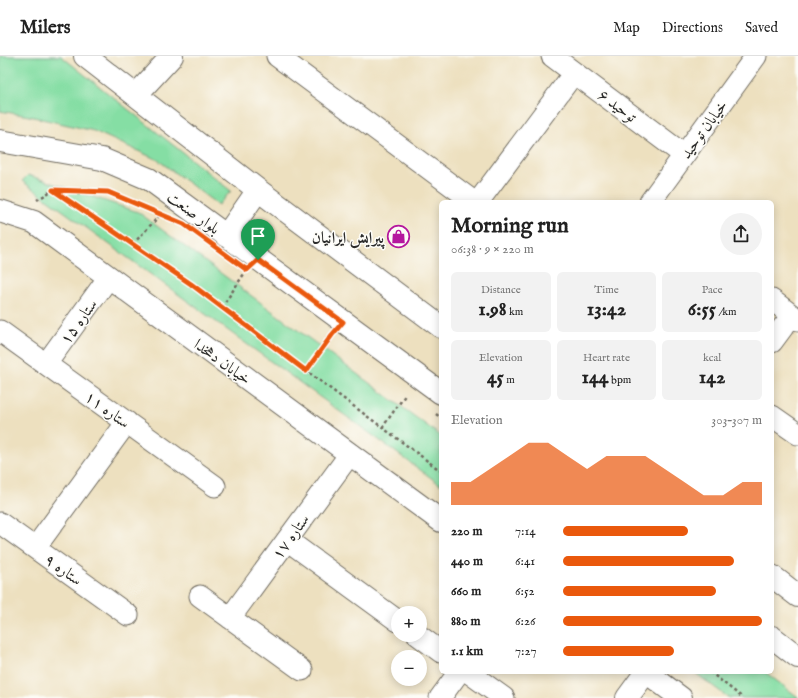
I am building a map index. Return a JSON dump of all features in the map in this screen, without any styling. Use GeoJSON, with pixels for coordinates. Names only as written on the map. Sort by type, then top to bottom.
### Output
{"type":"FeatureCollection","features":[{"type":"Feature","properties":{"kind":"main road"},"geometry":{"type":"LineString","coordinates":[[85,56],[258,190],[439,326]]}},
{"type":"Feature","properties":{"kind":"main road"},"geometry":{"type":"LineString","coordinates":[[136,96],[172,56]]}},
{"type":"Feature","properties":{"kind":"main road","name":"بلوار صنعت"},"geometry":{"type":"LineString","coordinates":[[0,141],[102,159],[149,179],[343,322],[438,403]]}},
{"type":"Feature","properties":{"kind":"main road"},"geometry":{"type":"LineString","coordinates":[[226,236],[258,190]]}},
{"type":"Feature","properties":{"kind":"main road","name":"خیابان دهخدا"},"geometry":{"type":"LineString","coordinates":[[0,211],[34,222],[439,520]]}},
{"type":"Feature","properties":{"kind":"main road"},"geometry":{"type":"LineString","coordinates":[[774,578],[798,596]]}},
{"type":"Feature","properties":{"kind":"main road"},"geometry":{"type":"LineString","coordinates":[[774,639],[798,657]]}},
{"type":"Feature","properties":{"kind":"main road"},"geometry":{"type":"LineString","coordinates":[[627,698],[645,674]]}},
{"type":"Feature","properties":{"kind":"main road"},"geometry":{"type":"LineString","coordinates":[[649,674],[681,698]]}},
{"type":"Feature","properties":{"kind":"street"},"geometry":{"type":"LineString","coordinates":[[277,56],[471,200]]}},
{"type":"Feature","properties":{"kind":"street","name":"توحید ۶"},"geometry":{"type":"LineString","coordinates":[[552,56],[684,155]]}},
{"type":"Feature","properties":{"kind":"street","name":"خیابان توحید"},"geometry":{"type":"LineString","coordinates":[[651,200],[756,56]]}},
{"type":"Feature","properties":{"kind":"street"},"geometry":{"type":"LineString","coordinates":[[479,200],[574,73]]}},
{"type":"Feature","properties":{"kind":"street","name":"ستاره ۱۵"},"geometry":{"type":"LineString","coordinates":[[46,364],[109,277]]}},
{"type":"Feature","properties":{"kind":"street"},"geometry":{"type":"LineString","coordinates":[[774,302],[795,318],[774,340]]}},
{"type":"Feature","properties":{"kind":"street","name":"ستاره ۱۱"},"geometry":{"type":"LineString","coordinates":[[0,331],[215,486]]}},
{"type":"Feature","properties":{"kind":"street"},"geometry":{"type":"LineString","coordinates":[[774,417],[798,434]]}},
{"type":"Feature","properties":{"kind":"street"},"geometry":{"type":"LineString","coordinates":[[35,548],[127,422]]}},
{"type":"Feature","properties":{"kind":"street","name":"ستاره ۱۷"},"geometry":{"type":"LineString","coordinates":[[230,618],[350,454]]}},
{"type":"Feature","properties":{"kind":"street","name":"ستاره ۹"},"geometry":{"type":"LineString","coordinates":[[0,523],[128,615]]}},
{"type":"Feature","properties":{"kind":"street"},"geometry":{"type":"LineString","coordinates":[[287,540],[391,616]]}},
{"type":"Feature","properties":{"kind":"street"},"geometry":{"type":"LineString","coordinates":[[200,596],[302,670]]}},
{"type":"Feature","properties":{"kind":"street"},"geometry":{"type":"LineString","coordinates":[[427,642],[439,651]]}},
{"type":"Feature","properties":{"kind":"street"},"geometry":{"type":"LineString","coordinates":[[440,698],[458,674]]}},
{"type":"Feature","properties":{"kind":"street"},"geometry":{"type":"LineString","coordinates":[[471,674],[504,698]]}},
{"type":"Feature","properties":{"kind":"path"},"geometry":{"type":"LineString","coordinates":[[167,217],[108,192],[53,190],[191,284],[439,470]]}},
{"type":"Feature","properties":{"kind":"path"},"geometry":{"type":"LineString","coordinates":[[133,244],[161,214]]}},
{"type":"Feature","properties":{"kind":"path"},"geometry":{"type":"LineString","coordinates":[[222,307],[247,270],[258,260]]}},
{"type":"Feature","properties":{"kind":"path"},"geometry":{"type":"LineString","coordinates":[[306,371],[343,322]]}},
{"type":"Feature","properties":{"kind":"path"},"geometry":{"type":"LineString","coordinates":[[382,428],[407,392]]}},
{"type":"Feature","properties":{"kind":"path"},"geometry":{"type":"LineString","coordinates":[[713,674],[743,698]]}},
{"type":"Feature","properties":{"kind":"green space"},"geometry":{"type":"Polygon","coordinates":[[[0,56],[61,56],[231,191],[218,205],[158,160],[94,131],[0,111],[0,56]]]}},
{"type":"Feature","properties":{"kind":"green space"},"geometry":{"type":"Polygon","coordinates":[[[28,175],[138,212],[439,435],[439,484],[22,181],[28,175]]]}},
{"type":"Feature","properties":{"kind":"green space"},"geometry":{"type":"Polygon","coordinates":[[[697,674],[768,674],[798,697],[798,698],[729,698],[697,674]]]}},
{"type":"Feature","properties":{"kind":"place","name":"پیرایش ایرانیان"},"geometry":{"type":"Point","coordinates":[399,237]}},
{"type":"Feature","properties":{"kind":"route"},"geometry":{"type":"LineString","coordinates":[[53,190],[108,192],[184,224],[247,270],[258,260],[343,322],[306,371],[191,284],[53,190]]}}]}
